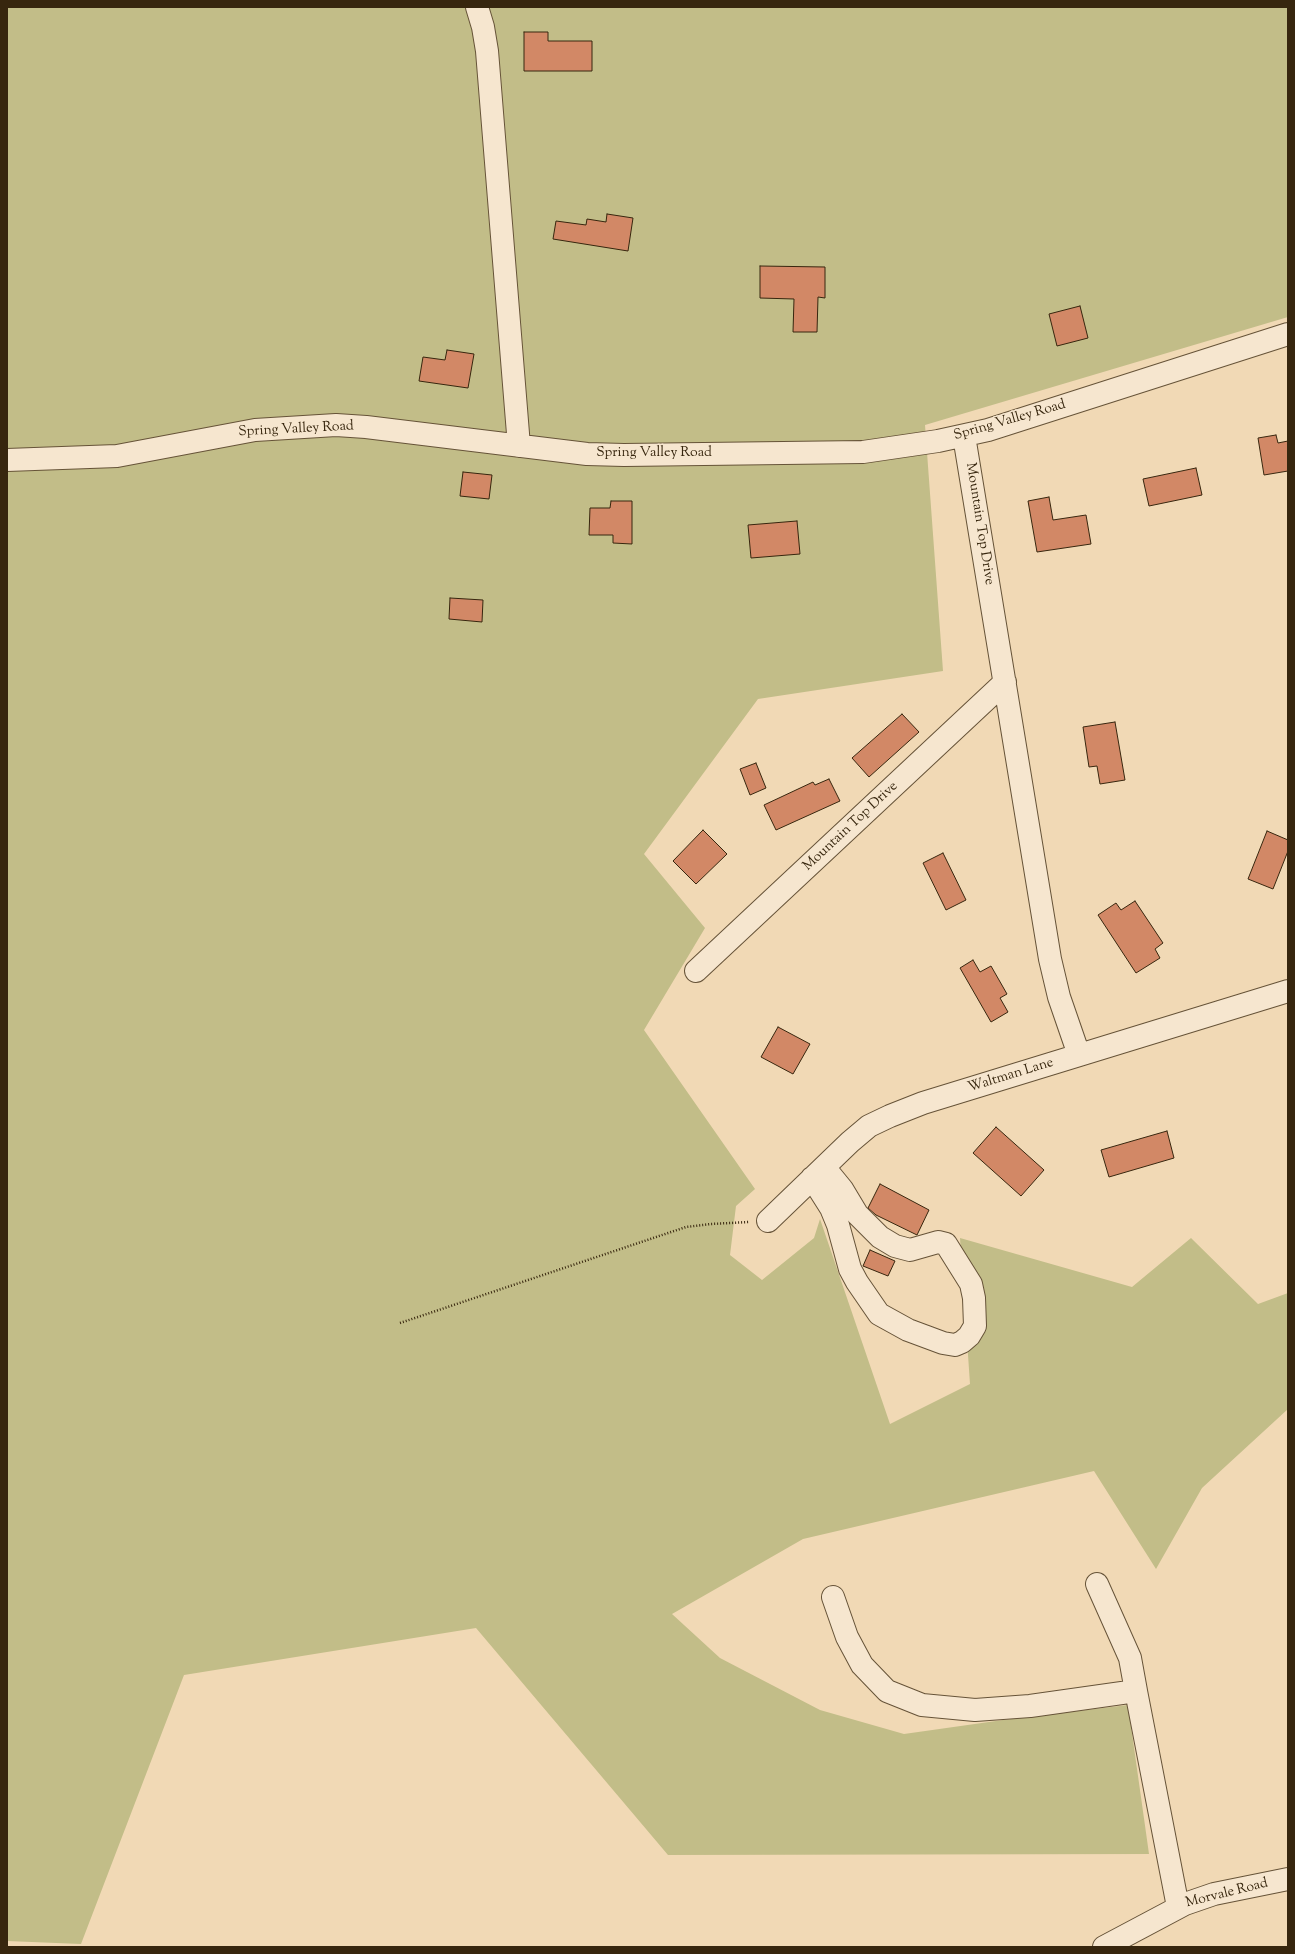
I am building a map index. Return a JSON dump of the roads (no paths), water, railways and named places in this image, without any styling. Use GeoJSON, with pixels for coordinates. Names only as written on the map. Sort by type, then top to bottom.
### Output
{"type":"FeatureCollection","features":[{"type":"Feature","properties":{"kind":"street"},"geometry":{"type":"LineString","coordinates":[[477,7],[483,27],[487,51],[519,446]]}},
{"type":"Feature","properties":{"kind":"street","name":"Spring Valley Road"},"geometry":{"type":"LineString","coordinates":[[7,460],[117,456],[255,430],[336,425],[366,427],[572,453],[607,455],[852,453],[964,436],[1001,426],[1288,334]]}},
{"type":"Feature","properties":{"kind":"street","name":"Mountain Top Drive"},"geometry":{"type":"LineString","coordinates":[[964,436],[1051,965],[1059,997],[1079,1055]]}},
{"type":"Feature","properties":{"kind":"street","name":"Mountain Top Drive"},"geometry":{"type":"LineString","coordinates":[[696,972],[1005,682]]}},
{"type":"Feature","properties":{"kind":"street","name":"Waltman Lane"},"geometry":{"type":"LineString","coordinates":[[768,1221],[860,1133],[890,1116],[923,1102],[1288,991]]}},
{"type":"Feature","properties":{"kind":"street"},"geometry":{"type":"LineString","coordinates":[[818,1172],[842,1189],[857,1214],[880,1237],[895,1246],[910,1250],[938,1242],[946,1244],[971,1284],[974,1298],[975,1326],[970,1336],[955,1345],[943,1343],[908,1330],[879,1314],[850,1269],[834,1214],[818,1172]]}},
{"type":"Feature","properties":{"kind":"street"},"geometry":{"type":"LineString","coordinates":[[1097,1584],[1130,1658],[1178,1907]]}},
{"type":"Feature","properties":{"kind":"street"},"geometry":{"type":"LineString","coordinates":[[833,1597],[847,1637],[862,1665],[887,1691],[922,1705],[975,1710],[1030,1706],[1136,1691]]}},
{"type":"Feature","properties":{"kind":"street","name":"Morvale Road"},"geometry":{"type":"LineString","coordinates":[[1104,1947],[1178,1907],[1214,1894],[1288,1879]]}}]}
